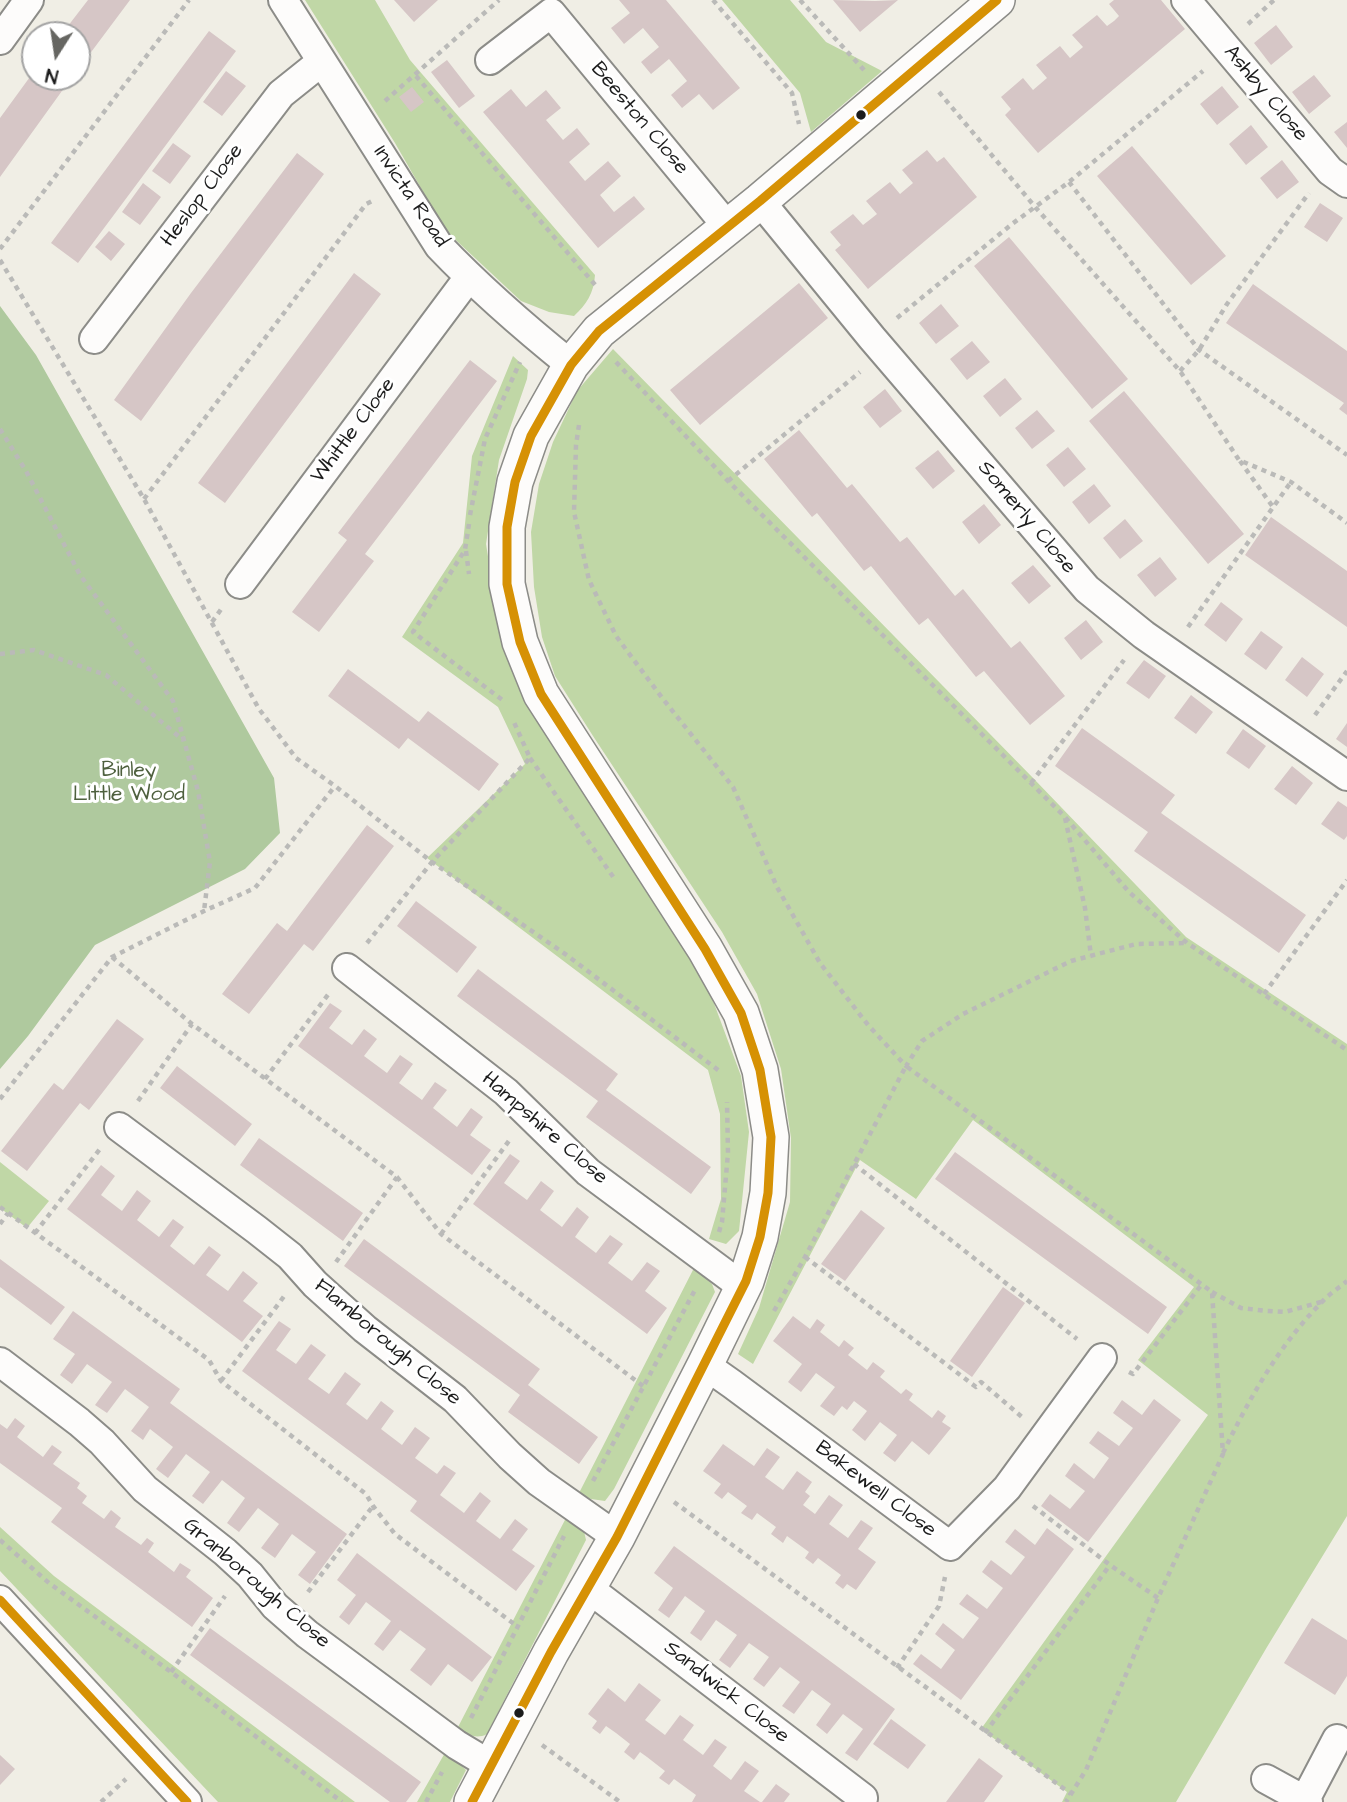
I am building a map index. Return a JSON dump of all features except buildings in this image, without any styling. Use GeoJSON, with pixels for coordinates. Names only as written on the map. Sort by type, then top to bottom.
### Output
{"type":"FeatureCollection","features":[{"type":"Feature","properties":{"kind":"street"},"geometry":{"type":"LineString","coordinates":[[0,40],[29,0]]}},
{"type":"Feature","properties":{"kind":"street","name":"Invicta Road"},"geometry":{"type":"LineString","coordinates":[[283,0],[427,223],[439,246],[515,320],[571,365]]}},
{"type":"Feature","properties":{"kind":"street","name":"Ashby Close"},"geometry":{"type":"LineString","coordinates":[[1186,0],[1338,177]]}},
{"type":"Feature","properties":{"kind":"street"},"geometry":{"type":"LineString","coordinates":[[472,1802],[551,1652],[646,1482],[743,1287],[760,1237],[768,1193],[771,1137],[760,1070],[741,1013],[705,949],[541,694],[520,642],[507,584],[507,527],[515,482],[531,436],[571,365],[599,331],[760,201],[918,67],[983,4]]}},
{"type":"Feature","properties":{"kind":"street","name":"Beeston Close"},"geometry":{"type":"LineString","coordinates":[[490,60],[547,6],[727,226]]}},
{"type":"Feature","properties":{"kind":"street","name":"Heslop Close"},"geometry":{"type":"LineString","coordinates":[[94,339],[281,94],[321,62]]}},
{"type":"Feature","properties":{"kind":"street","name":"Somerly Close"},"geometry":{"type":"LineString","coordinates":[[760,201],[878,345],[1087,589],[1144,635],[1347,776]]}},
{"type":"Feature","properties":{"kind":"street","name":"Whittle Close"},"geometry":{"type":"LineString","coordinates":[[240,584],[468,277]]}},
{"type":"Feature","properties":{"kind":"street","name":"Hampshire Close"},"geometry":{"type":"LineString","coordinates":[[347,968],[506,1092],[589,1172],[743,1287]]}},
{"type":"Feature","properties":{"kind":"street","name":"Flamborough Close"},"geometry":{"type":"LineString","coordinates":[[119,1127],[290,1256],[315,1284],[365,1329],[455,1399],[539,1482],[617,1537]]}},
{"type":"Feature","properties":{"kind":"street","name":"Bakewell Close"},"geometry":{"type":"LineString","coordinates":[[705,1365],[950,1546],[1007,1488],[1101,1358]]}},
{"type":"Feature","properties":{"kind":"street","name":"Granborough Close"},"geometry":{"type":"LineString","coordinates":[[0,1362],[102,1442],[145,1489],[225,1552],[250,1575],[275,1606],[307,1634],[457,1745],[492,1766]]}},
{"type":"Feature","properties":{"kind":"street","name":"Sandwick Close"},"geometry":{"type":"LineString","coordinates":[[588,1588],[863,1798]]}},
{"type":"Feature","properties":{"kind":"street"},"geometry":{"type":"LineString","coordinates":[[0,1600],[187,1802]]}},
{"type":"Feature","properties":{"kind":"street"},"geometry":{"type":"LineString","coordinates":[[1266,1779],[1307,1801],[1337,1739]]}},
{"type":"Feature","properties":{"kind":"path"},"geometry":{"type":"LineString","coordinates":[[0,249],[189,0]]}},
{"type":"Feature","properties":{"kind":"path"},"geometry":{"type":"LineString","coordinates":[[360,122],[416,76],[499,0]]}},
{"type":"Feature","properties":{"kind":"path"},"geometry":{"type":"LineString","coordinates":[[713,0],[792,93],[808,159]]}},
{"type":"Feature","properties":{"kind":"path"},"geometry":{"type":"LineString","coordinates":[[800,0],[857,64],[887,92]]}},
{"type":"Feature","properties":{"kind":"path"},"geometry":{"type":"LineString","coordinates":[[728,481],[1012,224],[1069,182],[1228,50]]}},
{"type":"Feature","properties":{"kind":"path"},"geometry":{"type":"LineString","coordinates":[[918,67],[1036,208],[1180,371],[1273,507]]}},
{"type":"Feature","properties":{"kind":"path"},"geometry":{"type":"LineString","coordinates":[[416,76],[595,285]]}},
{"type":"Feature","properties":{"kind":"path"},"geometry":{"type":"LineString","coordinates":[[1180,371],[1199,350],[1227,304],[1308,195],[1338,177]]}},
{"type":"Feature","properties":{"kind":"path"},"geometry":{"type":"LineString","coordinates":[[1069,182],[1199,350],[1347,455]]}},
{"type":"Feature","properties":{"kind":"path"},"geometry":{"type":"LineString","coordinates":[[144,499],[366,204],[401,185]]}},
{"type":"Feature","properties":{"kind":"path"},"geometry":{"type":"LineString","coordinates":[[0,260],[144,499],[259,709],[296,758],[432,862],[568,956],[726,1076],[721,1064]]}},
{"type":"Feature","properties":{"kind":"path"},"geometry":{"type":"LineString","coordinates":[[599,331],[611,357],[728,481],[1065,817],[1129,892],[1187,943],[1347,1049]]}},
{"type":"Feature","properties":{"kind":"path"},"geometry":{"type":"LineString","coordinates":[[580,422],[576,445],[574,512],[589,580],[616,636],[733,787],[777,887],[820,963],[868,1025],[906,1066],[1212,1292],[1241,1308],[1267,1311],[1284,1312],[1322,1301]]}},
{"type":"Feature","properties":{"kind":"path"},"geometry":{"type":"LineString","coordinates":[[0,429],[26,471],[80,575],[173,701],[198,791],[210,862],[204,911]]}},
{"type":"Feature","properties":{"kind":"path"},"geometry":{"type":"LineString","coordinates":[[1239,460],[1291,482],[1347,523]]}},
{"type":"Feature","properties":{"kind":"path"},"geometry":{"type":"LineString","coordinates":[[1170,652],[1291,482]]}},
{"type":"Feature","properties":{"kind":"path"},"geometry":{"type":"LineString","coordinates":[[1031,783],[1144,635]]}},
{"type":"Feature","properties":{"kind":"path"},"geometry":{"type":"LineString","coordinates":[[0,654],[34,650],[106,675],[184,741]]}},
{"type":"Feature","properties":{"kind":"path"},"geometry":{"type":"LineString","coordinates":[[1297,741],[1347,671]]}},
{"type":"Feature","properties":{"kind":"path"},"geometry":{"type":"LineString","coordinates":[[520,737],[530,758],[618,884]]}},
{"type":"Feature","properties":{"kind":"path"},"geometry":{"type":"LineString","coordinates":[[265,1079],[347,968],[432,862],[530,758]]}},
{"type":"Feature","properties":{"kind":"path"},"geometry":{"type":"LineString","coordinates":[[0,1099],[112,957],[255,888],[335,786]]}},
{"type":"Feature","properties":{"kind":"path"},"geometry":{"type":"LineString","coordinates":[[1065,817],[1085,908],[1091,956]]}},
{"type":"Feature","properties":{"kind":"path"},"geometry":{"type":"LineString","coordinates":[[1264,994],[1347,880]]}},
{"type":"Feature","properties":{"kind":"path"},"geometry":{"type":"LineString","coordinates":[[772,1315],[922,1041],[963,1014],[1071,961],[1136,944],[1187,943]]}},
{"type":"Feature","properties":{"kind":"path"},"geometry":{"type":"LineString","coordinates":[[112,957],[192,1024],[397,1177],[441,1234],[643,1386]]}},
{"type":"Feature","properties":{"kind":"path"},"geometry":{"type":"LineString","coordinates":[[426,1802],[710,1261],[723,1222],[728,1153],[727,1102]]}},
{"type":"Feature","properties":{"kind":"path"},"geometry":{"type":"LineString","coordinates":[[441,1234],[528,1115]]}},
{"type":"Feature","properties":{"kind":"path"},"geometry":{"type":"LineString","coordinates":[[854,1164],[1101,1358],[1133,1374],[1202,1284]]}},
{"type":"Feature","properties":{"kind":"path"},"geometry":{"type":"LineString","coordinates":[[221,1381],[290,1288],[315,1284],[331,1269],[397,1177]]}},
{"type":"Feature","properties":{"kind":"path"},"geometry":{"type":"LineString","coordinates":[[0,1207],[209,1360],[221,1381],[366,1494],[395,1534],[551,1652]]}},
{"type":"Feature","properties":{"kind":"path"},"geometry":{"type":"LineString","coordinates":[[0,1223],[8,1213]]}},
{"type":"Feature","properties":{"kind":"path"},"geometry":{"type":"LineString","coordinates":[[805,1257],[976,1387],[981,1382],[1044,1435]]}},
{"type":"Feature","properties":{"kind":"path"},"geometry":{"type":"LineString","coordinates":[[1066,1802],[1086,1770],[1158,1598],[1244,1411],[1282,1349],[1322,1301],[1347,1281]]}},
{"type":"Feature","properties":{"kind":"path"},"geometry":{"type":"LineString","coordinates":[[1212,1292],[1223,1454]]}},
{"type":"Feature","properties":{"kind":"path"},"geometry":{"type":"LineString","coordinates":[[646,1482],[1071,1794]]}},
{"type":"Feature","properties":{"kind":"path"},"geometry":{"type":"LineString","coordinates":[[1007,1488],[1158,1598]]}},
{"type":"Feature","properties":{"kind":"path"},"geometry":{"type":"LineString","coordinates":[[290,1619],[373,1506]]}},
{"type":"Feature","properties":{"kind":"path"},"geometry":{"type":"LineString","coordinates":[[0,1540],[49,1583],[172,1672],[342,1802]]}},
{"type":"Feature","properties":{"kind":"path"},"geometry":{"type":"LineString","coordinates":[[897,1668],[939,1606],[950,1546]]}},
{"type":"Feature","properties":{"kind":"path"},"geometry":{"type":"LineString","coordinates":[[985,1733],[1110,1565]]}},
{"type":"Feature","properties":{"kind":"path"},"geometry":{"type":"LineString","coordinates":[[172,1672],[229,1591],[250,1575]]}},
{"type":"Feature","properties":{"kind":"path"},"geometry":{"type":"LineString","coordinates":[[512,1725],[620,1802]]}},
{"type":"Feature","properties":{"kind":"green space"},"geometry":{"type":"Polygon","coordinates":[[[305,0],[375,0],[410,60],[595,275],[589,298],[574,316],[549,312],[521,301],[445,230],[395,143],[305,0]]]}},
{"type":"Feature","properties":{"kind":"green space"},"geometry":{"type":"Polygon","coordinates":[[[722,0],[790,0],[826,42],[882,71],[811,132],[800,93],[722,0]]]}},
{"type":"Feature","properties":{"kind":"green space","name":"Binley Little Wood"},"geometry":{"type":"Polygon","coordinates":[[[0,306],[36,355],[274,778],[280,833],[245,869],[95,945],[28,1036],[0,1069],[0,306]]]}},
{"type":"Feature","properties":{"kind":"green space"},"geometry":{"type":"Polygon","coordinates":[[[613,349],[1186,937],[1347,1044],[1347,1516],[1176,1802],[1062,1802],[1067,1792],[981,1729],[1208,1415],[1138,1360],[1194,1287],[973,1120],[916,1199],[860,1160],[753,1364],[738,1354],[759,1308],[790,1202],[791,1138],[781,1069],[757,994],[722,932],[555,676],[542,637],[534,587],[531,532],[539,484],[553,442],[577,391],[613,349]]]}},
{"type":"Feature","properties":{"kind":"green space"},"geometry":{"type":"Polygon","coordinates":[[[513,356],[528,370],[527,379],[499,460],[486,544],[501,636],[516,681],[641,880],[702,971],[741,1076],[749,1132],[739,1231],[726,1244],[709,1239],[721,1199],[720,1114],[708,1070],[427,858],[525,764],[498,707],[402,637],[463,543],[472,456],[513,356]]]}},
{"type":"Feature","properties":{"kind":"green space"},"geometry":{"type":"Polygon","coordinates":[[[0,1162],[49,1201],[27,1228],[0,1208],[0,1162]]]}},
{"type":"Feature","properties":{"kind":"green space"},"geometry":{"type":"Polygon","coordinates":[[[694,1268],[712,1284],[715,1292],[614,1489],[605,1501],[591,1499],[579,1493],[694,1268]]]}},
{"type":"Feature","properties":{"kind":"green space"},"geometry":{"type":"Polygon","coordinates":[[[567,1516],[583,1527],[586,1540],[487,1734],[475,1736],[464,1733],[457,1729],[567,1516]]]}},
{"type":"Feature","properties":{"kind":"green space"},"geometry":{"type":"Polygon","coordinates":[[[0,1527],[54,1576],[355,1802],[218,1802],[0,1571],[0,1527]]]}},
{"type":"Feature","properties":{"kind":"green space"},"geometry":{"type":"Polygon","coordinates":[[[446,1751],[466,1770],[450,1802],[417,1802],[446,1751]]]}},
{"type":"Feature","properties":{"kind":"transit line"},"geometry":{"type":"LineString","coordinates":[[472,1802],[551,1652],[617,1537],[746,1281],[760,1237],[768,1193],[771,1137],[760,1070],[741,1013],[705,949],[541,694],[520,642],[507,584],[507,527],[515,482],[531,436],[571,365],[599,331],[760,201],[997,0]]}},
{"type":"Feature","properties":{"kind":"transit line"},"geometry":{"type":"LineString","coordinates":[[0,1600],[187,1802]]}}]}
